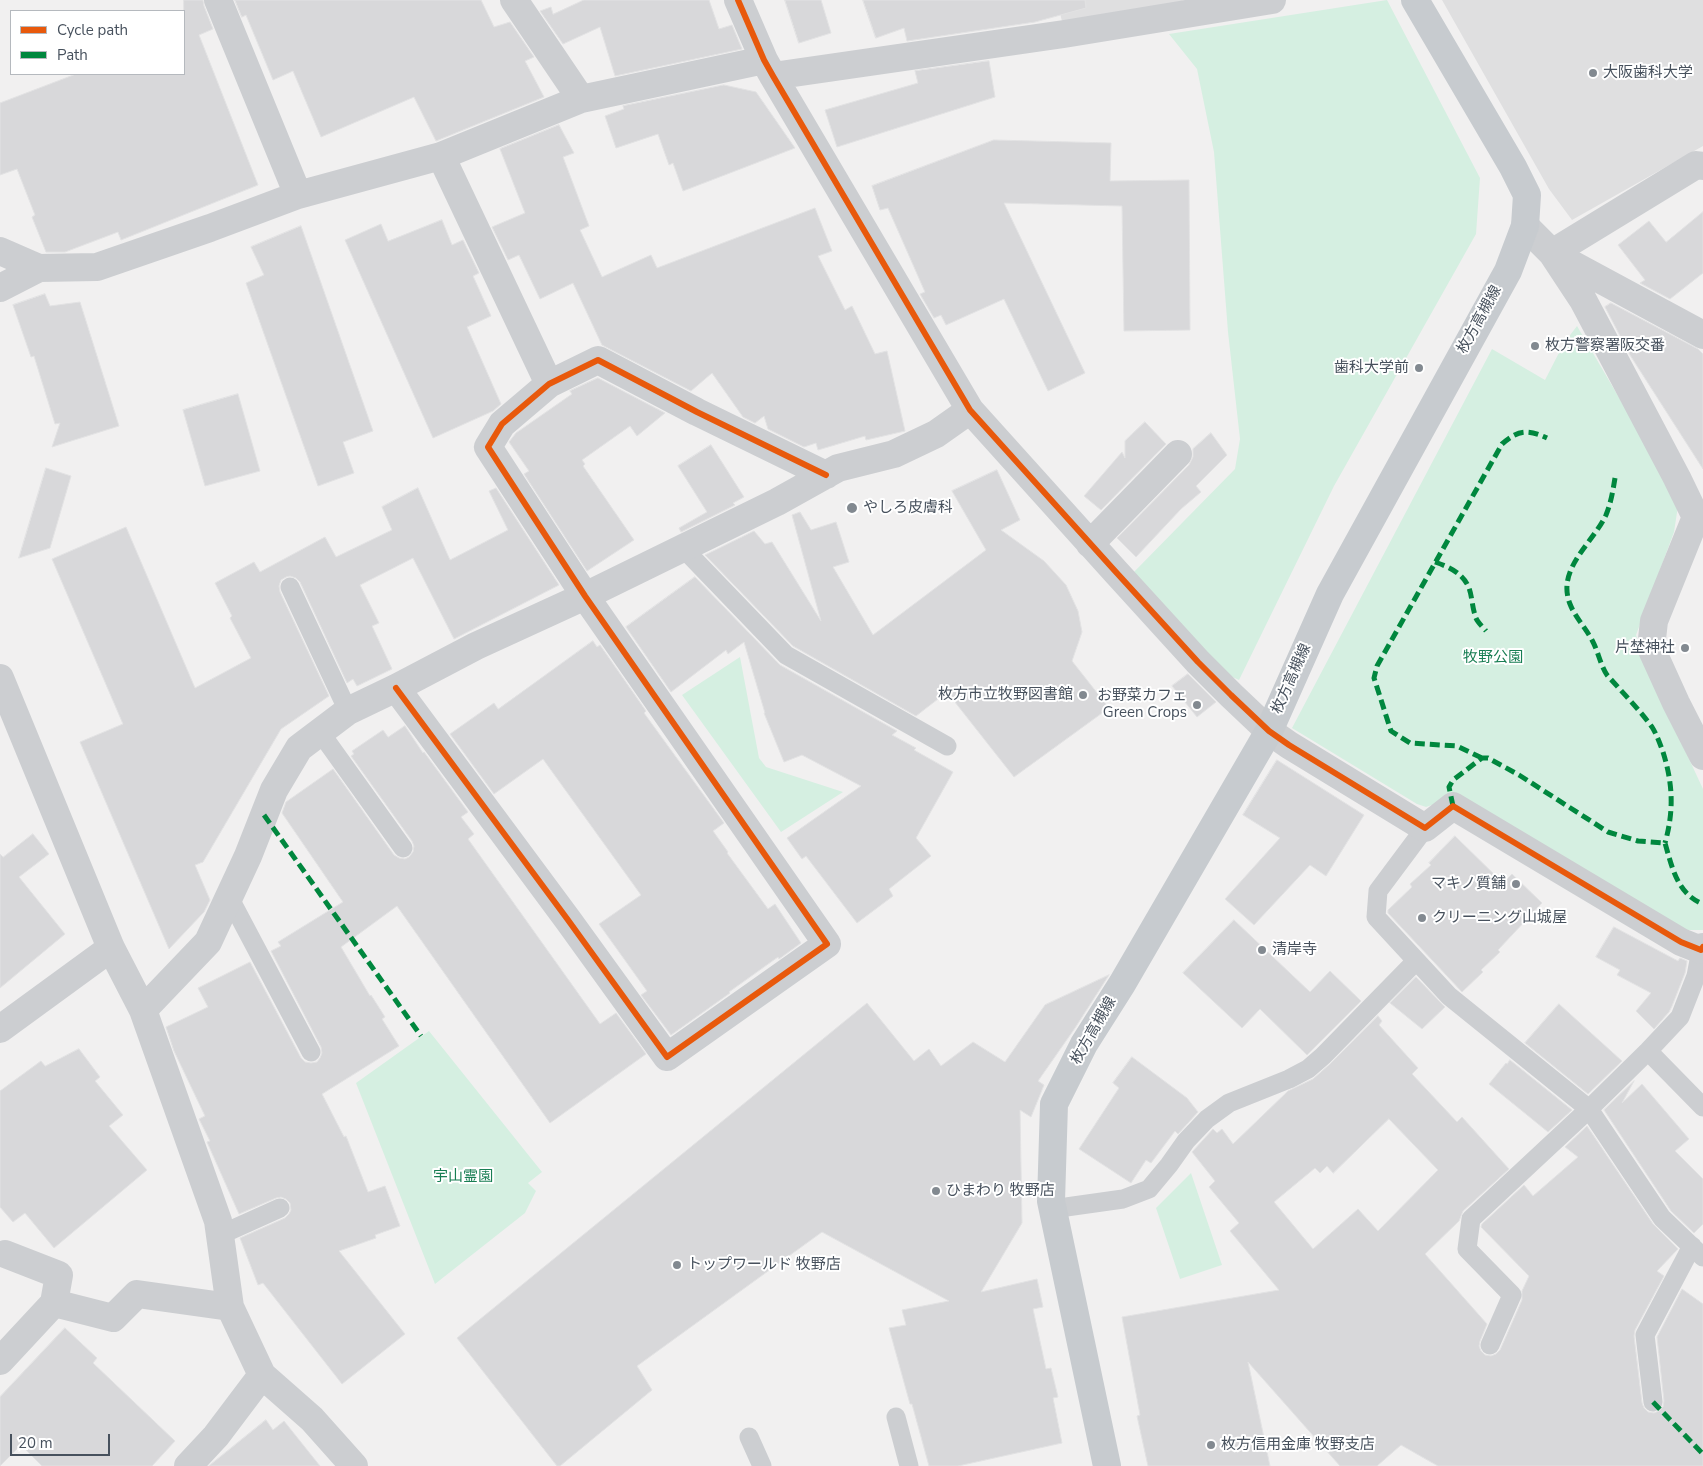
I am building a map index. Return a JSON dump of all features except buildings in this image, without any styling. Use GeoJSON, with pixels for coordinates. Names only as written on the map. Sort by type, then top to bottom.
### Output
{"type":"FeatureCollection","features":[{"type":"Feature","properties":{"kind":"main road","name":"枚方高槻線"},"geometry":{"type":"LineString","coordinates":[[1107,1466],[1052,1209],[1054,1104],[1084,1044],[1122,984],[1269,731],[1330,594],[1508,271],[1525,226],[1527,195],[1513,167],[1415,0]]}},
{"type":"Feature","properties":{"kind":"street"},"geometry":{"type":"LineString","coordinates":[[218,0],[298,195]]}},
{"type":"Feature","properties":{"kind":"street"},"geometry":{"type":"LineString","coordinates":[[514,0],[581,99]]}},
{"type":"Feature","properties":{"kind":"street"},"geometry":{"type":"LineString","coordinates":[[738,0],[768,68],[970,410],[1198,662],[1231,695],[1269,731],[1289,745],[1425,828],[1453,806],[1681,942],[1702,948]]}},
{"type":"Feature","properties":{"kind":"street"},"geometry":{"type":"LineString","coordinates":[[0,251],[39,268],[97,267],[298,195],[441,156],[581,99],[768,68],[1054,35],[1272,0]]}},
{"type":"Feature","properties":{"kind":"street"},"geometry":{"type":"LineString","coordinates":[[441,156],[549,384]]}},
{"type":"Feature","properties":{"kind":"street"},"geometry":{"type":"LineString","coordinates":[[1552,253],[1696,165],[1703,166]]}},
{"type":"Feature","properties":{"kind":"street"},"geometry":{"type":"LineString","coordinates":[[1525,226],[1552,253],[1583,300],[1678,478],[1696,517],[1654,621],[1651,648],[1703,756]]}},
{"type":"Feature","properties":{"kind":"street"},"geometry":{"type":"LineString","coordinates":[[1552,253],[1703,335]]}},
{"type":"Feature","properties":{"kind":"street"},"geometry":{"type":"LineString","coordinates":[[0,288],[39,268]]}},
{"type":"Feature","properties":{"kind":"street"},"geometry":{"type":"LineString","coordinates":[[396,688],[667,1057],[827,944],[585,596],[488,447],[502,424],[549,384],[598,360],[697,412],[826,475]]}},
{"type":"Feature","properties":{"kind":"street"},"geometry":{"type":"LineString","coordinates":[[143,1010],[208,942],[248,856],[274,790],[298,748],[348,711],[476,646],[585,596],[777,502],[838,468],[894,454],[936,434],[970,410]]}},
{"type":"Feature","properties":{"kind":"street"},"geometry":{"type":"LineString","coordinates":[[1090,544],[1178,454]]}},
{"type":"Feature","properties":{"kind":"street"},"geometry":{"type":"LineString","coordinates":[[0,678],[111,948],[143,1010],[214,1212],[220,1235],[230,1307],[262,1375],[312,1418],[354,1466]]}},
{"type":"Feature","properties":{"kind":"street"},"geometry":{"type":"LineString","coordinates":[[0,1029],[111,948]]}},
{"type":"Feature","properties":{"kind":"street"},"geometry":{"type":"LineString","coordinates":[[0,1361],[54,1303],[59,1275],[5,1254]]}},
{"type":"Feature","properties":{"kind":"street"},"geometry":{"type":"LineString","coordinates":[[54,1303],[113,1318],[137,1294],[230,1307]]}},
{"type":"Feature","properties":{"kind":"street"},"geometry":{"type":"LineString","coordinates":[[188,1466],[216,1436],[262,1375]]}},
{"type":"Feature","properties":{"kind":"lane"},"geometry":{"type":"LineString","coordinates":[[683,548],[786,655],[947,746]]}},
{"type":"Feature","properties":{"kind":"lane"},"geometry":{"type":"LineString","coordinates":[[290,587],[348,711]]}},
{"type":"Feature","properties":{"kind":"lane"},"geometry":{"type":"LineString","coordinates":[[320,732],[403,848]]}},
{"type":"Feature","properties":{"kind":"lane"},"geometry":{"type":"LineString","coordinates":[[1425,828],[1378,891],[1376,917],[1449,996],[1589,1109],[1662,1218],[1697,1252],[1646,1335],[1653,1402]]}},
{"type":"Feature","properties":{"kind":"lane"},"geometry":{"type":"LineString","coordinates":[[229,897],[311,1052]]}},
{"type":"Feature","properties":{"kind":"lane"},"geometry":{"type":"LineString","coordinates":[[1490,1345],[1512,1295],[1467,1249],[1471,1219],[1589,1109],[1680,1017],[1696,976],[1702,948]]}},
{"type":"Feature","properties":{"kind":"lane"},"geometry":{"type":"LineString","coordinates":[[1052,1209],[1123,1199],[1150,1189],[1186,1141],[1207,1119],[1229,1103],[1289,1079],[1308,1069],[1323,1056],[1416,960]]}},
{"type":"Feature","properties":{"kind":"lane"},"geometry":{"type":"LineString","coordinates":[[1648,1051],[1703,1107]]}},
{"type":"Feature","properties":{"kind":"lane"},"geometry":{"type":"LineString","coordinates":[[220,1235],[280,1208]]}},
{"type":"Feature","properties":{"kind":"lane"},"geometry":{"type":"LineString","coordinates":[[896,1417],[910,1466]]}},
{"type":"Feature","properties":{"kind":"lane"},"geometry":{"type":"LineString","coordinates":[[749,1437],[762,1466]]}},
{"type":"Feature","properties":{"kind":"shaded area"},"geometry":{"type":"Polygon","coordinates":[[[1057,0],[1186,0],[1064,30],[1057,0]]]}},
{"type":"Feature","properties":{"kind":"shaded area","name":"大阪歯科大学"},"geometry":{"type":"Polygon","coordinates":[[[1442,0],[1703,0],[1703,146],[1572,220],[1549,189],[1442,0]]]}},
{"type":"Feature","properties":{"kind":"green space"},"geometry":{"type":"Polygon","coordinates":[[[1387,0],[1480,178],[1476,234],[1334,486],[1239,680],[1228,675],[1132,574],[1235,469],[1240,439],[1228,332],[1214,152],[1197,69],[1169,34],[1387,0]]]}},
{"type":"Feature","properties":{"kind":"green space","name":"牧野公園"},"geometry":{"type":"Polygon","coordinates":[[[1577,326],[1624,406],[1678,506],[1674,532],[1636,635],[1649,673],[1703,789],[1703,930],[1683,930],[1455,797],[1426,807],[1417,804],[1292,728],[1492,349],[1545,380],[1564,343],[1577,326]]]}},
{"type":"Feature","properties":{"kind":"green space"},"geometry":{"type":"Polygon","coordinates":[[[740,657],[759,758],[766,767],[843,792],[781,832],[682,695],[740,657]]]}},
{"type":"Feature","properties":{"kind":"green space","name":"宇山霊園"},"geometry":{"type":"Polygon","coordinates":[[[429,1031],[542,1172],[528,1183],[536,1191],[525,1213],[435,1284],[356,1083],[429,1031]]]}},
{"type":"Feature","properties":{"kind":"green space"},"geometry":{"type":"Polygon","coordinates":[[[1191,1173],[1222,1265],[1180,1279],[1156,1208],[1191,1173]]]}},
{"type":"Feature","properties":{"kind":"marked path"},"geometry":{"type":"LineString","coordinates":[[1482,758],[1457,746],[1410,743],[1391,731],[1374,678],[1377,666],[1502,444],[1523,432],[1534,433],[1547,438]]}},
{"type":"Feature","properties":{"kind":"marked path"},"geometry":{"type":"LineString","coordinates":[[1615,478],[1611,501],[1606,515],[1572,568],[1568,579],[1567,591],[1572,609],[1592,640],[1607,675],[1647,720],[1660,743],[1669,775],[1671,798],[1670,820],[1665,843]]}},
{"type":"Feature","properties":{"kind":"marked path"},"geometry":{"type":"LineString","coordinates":[[1435,562],[1450,568],[1463,578],[1470,591],[1476,617],[1486,631]]}},
{"type":"Feature","properties":{"kind":"marked path"},"geometry":{"type":"LineString","coordinates":[[1453,806],[1449,787],[1453,780],[1482,758],[1488,758],[1519,775],[1608,832],[1638,841],[1665,843],[1673,870],[1681,887],[1687,894],[1703,904]]}},
{"type":"Feature","properties":{"kind":"marked path"},"geometry":{"type":"LineString","coordinates":[[264,815],[421,1036]]}},
{"type":"Feature","properties":{"kind":"marked path"},"geometry":{"type":"LineString","coordinates":[[1653,1402],[1703,1454]]}},
{"type":"Feature","properties":{"kind":"cycle path"},"geometry":{"type":"LineString","coordinates":[[738,0],[773,76],[970,410],[1198,662],[1231,695],[1269,731],[1289,745],[1425,828],[1453,806],[1681,942],[1701,950],[1703,947]]}},
{"type":"Feature","properties":{"kind":"cycle path"},"geometry":{"type":"LineString","coordinates":[[396,688],[667,1057],[827,944],[585,596],[488,447],[502,424],[549,384],[598,360],[697,412],[826,475]]}},
{"type":"Feature","properties":{"kind":"place","name":"大阪歯科大学"},"geometry":{"type":"Point","coordinates":[1593,73]}},
{"type":"Feature","properties":{"kind":"place","name":"枚方警察署阪交番"},"geometry":{"type":"Point","coordinates":[1535,346]}},
{"type":"Feature","properties":{"kind":"place","name":"歯科大学前"},"geometry":{"type":"Point","coordinates":[1419,368]}},
{"type":"Feature","properties":{"kind":"place","name":"やしろ皮膚科"},"geometry":{"type":"Point","coordinates":[852,508]}},
{"type":"Feature","properties":{"kind":"place","name":"片埜神社"},"geometry":{"type":"Point","coordinates":[1685,648]}},
{"type":"Feature","properties":{"kind":"place","name":"枚方市立牧野図書館"},"geometry":{"type":"Point","coordinates":[1083,695]}},
{"type":"Feature","properties":{"kind":"place","name":"お野菜カフェ Green Crops"},"geometry":{"type":"Point","coordinates":[1197,705]}},
{"type":"Feature","properties":{"kind":"place","name":"マキノ質舗"},"geometry":{"type":"Point","coordinates":[1516,884]}},
{"type":"Feature","properties":{"kind":"place","name":"クリーニング山城屋"},"geometry":{"type":"Point","coordinates":[1422,918]}},
{"type":"Feature","properties":{"kind":"place","name":"清岸寺"},"geometry":{"type":"Point","coordinates":[1262,950]}},
{"type":"Feature","properties":{"kind":"place","name":"ひまわり 牧野店"},"geometry":{"type":"Point","coordinates":[936,1191]}},
{"type":"Feature","properties":{"kind":"place","name":"トップワールド 牧野店"},"geometry":{"type":"Point","coordinates":[677,1265]}},
{"type":"Feature","properties":{"kind":"place","name":"枚方信用金庫 牧野支店"},"geometry":{"type":"Point","coordinates":[1211,1445]}}]}
